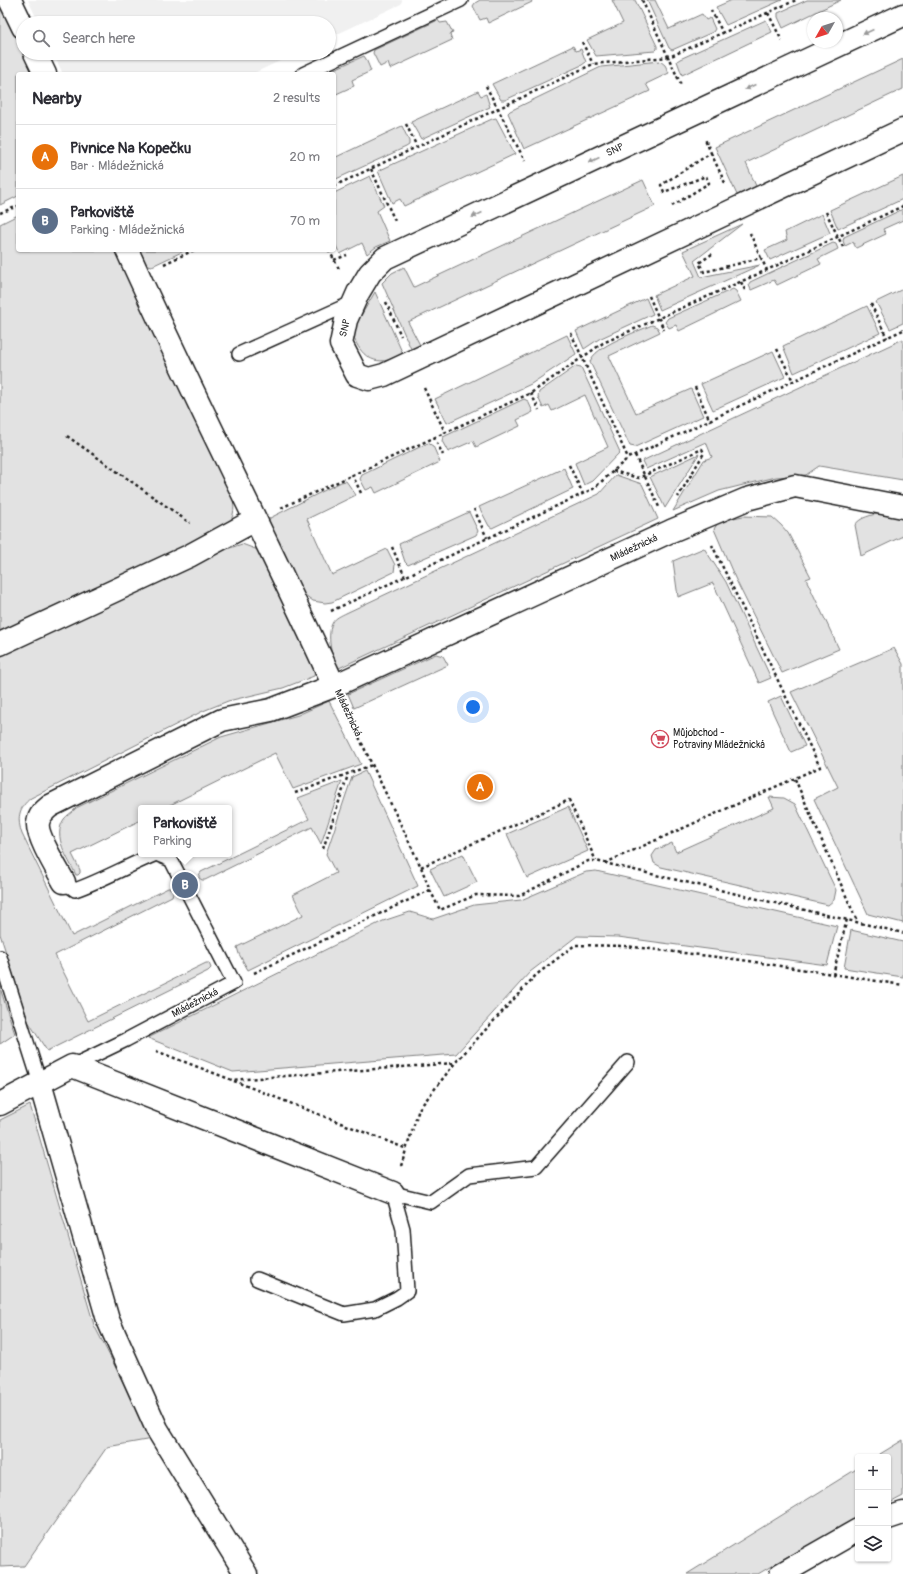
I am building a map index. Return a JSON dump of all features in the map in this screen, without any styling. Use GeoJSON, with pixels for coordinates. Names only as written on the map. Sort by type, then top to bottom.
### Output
{"type":"FeatureCollection","features":[{"type":"Feature","properties":{"kind":"street"},"geometry":{"type":"LineString","coordinates":[[10,0],[18,16]]}},
{"type":"Feature","properties":{"kind":"street","name":"SNP"},"geometry":{"type":"LineString","coordinates":[[903,15],[385,258],[372,271],[358,293],[346,320],[341,344],[357,375],[369,379],[384,375],[903,130]]}},
{"type":"Feature","properties":{"kind":"street"},"geometry":{"type":"LineString","coordinates":[[38,60],[44,72]]}},
{"type":"Feature","properties":{"kind":"street"},"geometry":{"type":"LineString","coordinates":[[64,882],[40,835],[37,823],[42,813],[50,806],[222,720],[271,710],[334,686],[306,622],[158,320],[128,252]]}},
{"type":"Feature","properties":{"kind":"street","name":"Mládežnická"},"geometry":{"type":"LineString","coordinates":[[334,686],[668,524],[747,499],[795,486],[903,507]]}},
{"type":"Feature","properties":{"kind":"street"},"geometry":{"type":"LineString","coordinates":[[0,644],[189,556],[255,520]]}},
{"type":"Feature","properties":{"kind":"street"},"geometry":{"type":"LineString","coordinates":[[72,1066],[393,1193]]}},
{"type":"Feature","properties":{"kind":"street","name":"Mládežnická"},"geometry":{"type":"LineString","coordinates":[[0,1104],[72,1066]]}},
{"type":"Feature","properties":{"kind":"street"},"geometry":{"type":"LineString","coordinates":[[40,1083],[108,1320],[157,1429],[246,1574]]}},
{"type":"Feature","properties":{"kind":"street"},"geometry":{"type":"LineString","coordinates":[[891,1517],[903,1513]]}},
{"type":"Feature","properties":{"kind":"street"},"geometry":{"type":"LineString","coordinates":[[781,1574],[855,1532]]}},
{"type":"Feature","properties":{"kind":"lane"},"geometry":{"type":"LineString","coordinates":[[336,59],[461,0]]}},
{"type":"Feature","properties":{"kind":"lane"},"geometry":{"type":"LineString","coordinates":[[308,72],[334,60]]}},
{"type":"Feature","properties":{"kind":"lane"},"geometry":{"type":"LineString","coordinates":[[238,354],[354,302]]}},
{"type":"Feature","properties":{"kind":"lane"},"geometry":{"type":"LineString","coordinates":[[64,882],[75,890],[94,883],[131,864],[148,857]]}},
{"type":"Feature","properties":{"kind":"lane"},"geometry":{"type":"LineString","coordinates":[[164,857],[171,860],[234,982]]}},
{"type":"Feature","properties":{"kind":"lane"},"geometry":{"type":"LineString","coordinates":[[0,957],[40,1083]]}},
{"type":"Feature","properties":{"kind":"lane","name":"Mládežnická"},"geometry":{"type":"LineString","coordinates":[[72,1066],[126,1040],[234,982]]}},
{"type":"Feature","properties":{"kind":"lane"},"geometry":{"type":"LineString","coordinates":[[257,1279],[344,1314],[375,1309],[397,1298],[406,1291],[403,1229],[393,1193],[432,1202],[469,1175],[536,1167],[628,1062]]}},
{"type":"Feature","properties":{"kind":"path"},"geometry":{"type":"LineString","coordinates":[[336,185],[593,64],[668,57],[796,0]]}},
{"type":"Feature","properties":{"kind":"path"},"geometry":{"type":"LineString","coordinates":[[711,10],[723,33]]}},
{"type":"Feature","properties":{"kind":"path"},"geometry":{"type":"LineString","coordinates":[[582,42],[593,64]]}},
{"type":"Feature","properties":{"kind":"path"},"geometry":{"type":"LineString","coordinates":[[486,86],[499,108],[538,187]]}},
{"type":"Feature","properties":{"kind":"path"},"geometry":{"type":"LineString","coordinates":[[406,124],[417,148]]}},
{"type":"Feature","properties":{"kind":"path"},"geometry":{"type":"LineString","coordinates":[[711,153],[767,270]]}},
{"type":"Feature","properties":{"kind":"path"},"geometry":{"type":"LineString","coordinates":[[371,169],[407,248]]}},
{"type":"Feature","properties":{"kind":"path"},"geometry":{"type":"LineString","coordinates":[[255,520],[352,474],[531,393],[603,343],[741,282],[903,206]]}},
{"type":"Feature","properties":{"kind":"path"},"geometry":{"type":"LineString","coordinates":[[0,213],[16,207]]}},
{"type":"Feature","properties":{"kind":"path"},"geometry":{"type":"LineString","coordinates":[[826,212],[843,247]]}},
{"type":"Feature","properties":{"kind":"path"},"geometry":{"type":"LineString","coordinates":[[334,260],[360,249],[372,271],[445,432]]}},
{"type":"Feature","properties":{"kind":"path"},"geometry":{"type":"LineString","coordinates":[[717,250],[699,263],[704,272],[761,258]]}},
{"type":"Feature","properties":{"kind":"path"},"geometry":{"type":"LineString","coordinates":[[331,252],[341,274]]}},
{"type":"Feature","properties":{"kind":"path"},"geometry":{"type":"LineString","coordinates":[[741,282],[746,292]]}},
{"type":"Feature","properties":{"kind":"path"},"geometry":{"type":"LineString","coordinates":[[649,296],[664,330]]}},
{"type":"Feature","properties":{"kind":"path"},"geometry":{"type":"LineString","coordinates":[[871,304],[887,338]]}},
{"type":"Feature","properties":{"kind":"path"},"geometry":{"type":"LineString","coordinates":[[306,622],[593,490],[628,458],[903,330]]}},
{"type":"Feature","properties":{"kind":"path"},"geometry":{"type":"LineString","coordinates":[[571,333],[628,458]]}},
{"type":"Feature","properties":{"kind":"path"},"geometry":{"type":"LineString","coordinates":[[777,349],[793,381]]}},
{"type":"Feature","properties":{"kind":"path"},"geometry":{"type":"LineString","coordinates":[[695,387],[710,420]]}},
{"type":"Feature","properties":{"kind":"path"},"geometry":{"type":"LineString","coordinates":[[531,393],[539,410]]}},
{"type":"Feature","properties":{"kind":"path"},"geometry":{"type":"LineString","coordinates":[[67,436],[217,541]]}},
{"type":"Feature","properties":{"kind":"path"},"geometry":{"type":"LineString","coordinates":[[434,437],[443,455]]}},
{"type":"Feature","properties":{"kind":"path"},"geometry":{"type":"LineString","coordinates":[[613,471],[639,478],[702,449],[704,453],[668,524]]}},
{"type":"Feature","properties":{"kind":"path"},"geometry":{"type":"LineString","coordinates":[[635,455],[668,524]]}},
{"type":"Feature","properties":{"kind":"path"},"geometry":{"type":"LineString","coordinates":[[569,466],[583,494]]}},
{"type":"Feature","properties":{"kind":"path"},"geometry":{"type":"LineString","coordinates":[[352,474],[361,493]]}},
{"type":"Feature","properties":{"kind":"path"},"geometry":{"type":"LineString","coordinates":[[474,509],[487,538]]}},
{"type":"Feature","properties":{"kind":"path"},"geometry":{"type":"LineString","coordinates":[[605,863],[820,767],[711,543]]}},
{"type":"Feature","properties":{"kind":"path"},"geometry":{"type":"LineString","coordinates":[[392,547],[405,577]]}},
{"type":"Feature","properties":{"kind":"path","name":"Mládežnická"},"geometry":{"type":"LineString","coordinates":[[334,686],[421,867],[440,910],[476,895],[519,896],[588,861],[596,861]]}},
{"type":"Feature","properties":{"kind":"path"},"geometry":{"type":"LineString","coordinates":[[295,793],[372,765]]}},
{"type":"Feature","properties":{"kind":"path"},"geometry":{"type":"LineString","coordinates":[[323,849],[348,774]]}},
{"type":"Feature","properties":{"kind":"path"},"geometry":{"type":"LineString","coordinates":[[796,779],[857,922]]}},
{"type":"Feature","properties":{"kind":"path"},"geometry":{"type":"LineString","coordinates":[[421,867],[569,800],[596,861],[903,933]]}},
{"type":"Feature","properties":{"kind":"path"},"geometry":{"type":"LineString","coordinates":[[234,982],[430,890]]}},
{"type":"Feature","properties":{"kind":"path"},"geometry":{"type":"LineString","coordinates":[[834,974],[847,919]]}},
{"type":"Feature","properties":{"kind":"path"},"geometry":{"type":"LineString","coordinates":[[393,1193],[419,1109],[455,1063],[536,975],[575,945],[625,946],[742,960],[903,985]]}},
{"type":"Feature","properties":{"kind":"path"},"geometry":{"type":"LineString","coordinates":[[126,1040],[407,1149]]}},
{"type":"Feature","properties":{"kind":"path"},"geometry":{"type":"LineString","coordinates":[[232,1080],[455,1063]]}},
{"type":"Feature","properties":{"kind":"shaded area"},"geometry":{"type":"Polygon","coordinates":[[[28,0],[402,0],[401,4],[336,35],[336,16],[36,16],[28,0]]]}},
{"type":"Feature","properties":{"kind":"shaded area"},"geometry":{"type":"Polygon","coordinates":[[[480,0],[531,0],[532,2],[488,23],[486,18],[480,20],[473,6],[480,0]]]}},
{"type":"Feature","properties":{"kind":"shaded area"},"geometry":{"type":"Polygon","coordinates":[[[612,0],[635,0],[657,46],[655,51],[596,56],[587,40],[623,23],[612,0]]]}},
{"type":"Feature","properties":{"kind":"shaded area"},"geometry":{"type":"Polygon","coordinates":[[[647,0],[655,0],[669,29],[702,14],[706,20],[710,18],[715,29],[713,32],[672,50],[669,48],[647,0]]]}},
{"type":"Feature","properties":{"kind":"shaded area"},"geometry":{"type":"Polygon","coordinates":[[[732,0],[782,0],[726,25],[716,7],[732,0]]]}},
{"type":"Feature","properties":{"kind":"shaded area"},"geometry":{"type":"Polygon","coordinates":[[[807,0],[841,0],[816,12],[807,12],[807,16],[783,28],[778,17],[778,13],[807,0]]]}},
{"type":"Feature","properties":{"kind":"shaded area"},"geometry":{"type":"Polygon","coordinates":[[[0,2],[16,36],[16,60],[27,60],[33,72],[16,72],[16,197],[0,205],[0,2]]]}},
{"type":"Feature","properties":{"kind":"shaded area"},"geometry":{"type":"Polygon","coordinates":[[[438,20],[440,23],[447,22],[453,33],[450,34],[452,40],[390,69],[388,63],[380,67],[373,53],[374,50],[438,20]]]}},
{"type":"Feature","properties":{"kind":"shaded area"},"geometry":{"type":"Polygon","coordinates":[[[766,20],[772,32],[682,75],[677,61],[680,59],[766,20]]]}},
{"type":"Feature","properties":{"kind":"shaded area"},"geometry":{"type":"Polygon","coordinates":[[[573,46],[576,51],[581,49],[586,62],[505,100],[501,100],[492,84],[573,46]]]}},
{"type":"Feature","properties":{"kind":"shaded area"},"geometry":{"type":"Polygon","coordinates":[[[364,56],[371,71],[352,80],[354,86],[336,94],[336,72],[328,72],[364,56]]]}},
{"type":"Feature","properties":{"kind":"shaded area"},"geometry":{"type":"Polygon","coordinates":[[[903,59],[903,89],[746,163],[756,186],[737,195],[715,147],[903,59]]]}},
{"type":"Feature","properties":{"kind":"shaded area"},"geometry":{"type":"Polygon","coordinates":[[[56,60],[282,60],[256,72],[62,72],[56,60]]]}},
{"type":"Feature","properties":{"kind":"shaded area"},"geometry":{"type":"Polygon","coordinates":[[[660,61],[665,65],[669,73],[646,84],[650,91],[524,149],[508,113],[510,111],[601,67],[660,61]]]}},
{"type":"Feature","properties":{"kind":"shaded area"},"geometry":{"type":"Polygon","coordinates":[[[478,91],[481,96],[486,94],[490,107],[421,139],[411,122],[478,91]]]}},
{"type":"Feature","properties":{"kind":"shaded area"},"geometry":{"type":"Polygon","coordinates":[[[496,118],[515,154],[404,206],[400,199],[392,203],[378,171],[496,118]]]}},
{"type":"Feature","properties":{"kind":"shaded area"},"geometry":{"type":"Polygon","coordinates":[[[402,126],[409,141],[409,145],[406,147],[336,179],[336,157],[402,126]]]}},
{"type":"Feature","properties":{"kind":"shaded area"},"geometry":{"type":"Polygon","coordinates":[[[370,176],[384,206],[377,211],[390,241],[376,247],[367,254],[362,243],[340,254],[336,246],[336,192],[370,176]]]}},
{"type":"Feature","properties":{"kind":"shaded area"},"geometry":{"type":"Polygon","coordinates":[[[903,176],[903,199],[838,229],[830,210],[903,176]]]}},
{"type":"Feature","properties":{"kind":"shaded area"},"geometry":{"type":"Polygon","coordinates":[[[643,180],[655,206],[408,322],[420,345],[411,349],[382,283],[392,273],[404,267],[414,287],[643,180]]]}},
{"type":"Feature","properties":{"kind":"shaded area"},"geometry":{"type":"Polygon","coordinates":[[[903,209],[903,220],[883,229],[886,234],[856,248],[853,242],[845,246],[843,241],[844,237],[903,209]]]}},
{"type":"Feature","properties":{"kind":"shaded area"},"geometry":{"type":"Polygon","coordinates":[[[822,214],[830,233],[770,260],[765,250],[787,240],[785,232],[822,214]]]}},
{"type":"Feature","properties":{"kind":"shaded area"},"geometry":{"type":"Polygon","coordinates":[[[16,216],[16,252],[117,252],[233,498],[234,511],[231,519],[225,527],[214,534],[0,632],[0,224],[16,216]]]}},
{"type":"Feature","properties":{"kind":"shaded area"},"geometry":{"type":"Polygon","coordinates":[[[742,224],[694,261],[701,277],[760,265],[660,310],[654,295],[695,276],[683,251],[742,224]]]}},
{"type":"Feature","properties":{"kind":"shaded area"},"geometry":{"type":"Polygon","coordinates":[[[833,243],[836,244],[838,249],[818,259],[821,264],[777,285],[774,280],[751,290],[749,285],[750,282],[833,243]]]}},
{"type":"Feature","properties":{"kind":"shaded area"},"geometry":{"type":"Polygon","coordinates":[[[139,252],[182,252],[152,266],[145,264],[139,252]]]}},
{"type":"Feature","properties":{"kind":"shaded area"},"geometry":{"type":"Polygon","coordinates":[[[733,289],[736,291],[741,301],[679,331],[676,325],[669,328],[665,322],[668,318],[733,289]]]}},
{"type":"Feature","properties":{"kind":"shaded area"},"geometry":{"type":"Polygon","coordinates":[[[903,289],[903,323],[890,329],[876,302],[903,289]]]}},
{"type":"Feature","properties":{"kind":"shaded area"},"geometry":{"type":"Polygon","coordinates":[[[375,292],[403,354],[381,361],[369,358],[364,354],[356,343],[352,331],[375,292]]]}},
{"type":"Feature","properties":{"kind":"shaded area"},"geometry":{"type":"Polygon","coordinates":[[[646,298],[653,314],[599,339],[584,349],[576,331],[646,298]]]}},
{"type":"Feature","properties":{"kind":"shaded area"},"geometry":{"type":"Polygon","coordinates":[[[867,306],[880,333],[794,373],[783,346],[867,306]]]}},
{"type":"Feature","properties":{"kind":"shaded area"},"geometry":{"type":"Polygon","coordinates":[[[652,325],[657,327],[660,332],[609,356],[636,413],[691,389],[703,416],[635,447],[630,446],[590,362],[599,350],[607,345],[652,325]]]}},
{"type":"Feature","properties":{"kind":"shaded area"},"geometry":{"type":"Polygon","coordinates":[[[567,335],[576,354],[531,384],[447,423],[435,399],[567,335]]]}},
{"type":"Feature","properties":{"kind":"shaded area"},"geometry":{"type":"Polygon","coordinates":[[[903,339],[903,480],[819,466],[806,475],[776,477],[719,491],[673,511],[704,460],[712,457],[706,442],[646,469],[642,461],[903,339]]]}},
{"type":"Feature","properties":{"kind":"shaded area"},"geometry":{"type":"Polygon","coordinates":[[[773,351],[785,377],[713,410],[701,384],[773,351]]]}},
{"type":"Feature","properties":{"kind":"shaded area"},"geometry":{"type":"Polygon","coordinates":[[[576,366],[581,367],[620,452],[592,481],[584,485],[575,463],[608,447],[585,395],[552,411],[549,405],[543,408],[538,397],[539,392],[576,366]]]}},
{"type":"Feature","properties":{"kind":"shaded area"},"geometry":{"type":"Polygon","coordinates":[[[524,399],[528,401],[533,412],[517,420],[520,426],[476,447],[473,441],[448,452],[442,441],[443,437],[524,399]]]}},
{"type":"Feature","properties":{"kind":"shaded area"},"geometry":{"type":"Polygon","coordinates":[[[428,443],[433,446],[440,462],[376,493],[373,487],[366,490],[360,479],[362,475],[428,443]]]}},
{"type":"Feature","properties":{"kind":"shaded area"},"geometry":{"type":"Polygon","coordinates":[[[699,454],[665,508],[650,477],[699,454]]]}},
{"type":"Feature","properties":{"kind":"shaded area"},"geometry":{"type":"Polygon","coordinates":[[[564,468],[573,489],[492,528],[489,526],[479,507],[564,468]]]}},
{"type":"Feature","properties":{"kind":"shaded area"},"geometry":{"type":"Polygon","coordinates":[[[616,475],[642,484],[658,519],[339,668],[336,664],[330,646],[330,633],[331,627],[337,618],[599,494],[616,475]]]}},
{"type":"Feature","properties":{"kind":"shaded area"},"geometry":{"type":"Polygon","coordinates":[[[346,481],[356,495],[307,519],[332,575],[387,549],[395,565],[394,572],[332,602],[325,603],[313,601],[301,592],[268,523],[270,518],[341,482],[346,481]]]}},
{"type":"Feature","properties":{"kind":"shaded area"},"geometry":{"type":"Polygon","coordinates":[[[469,512],[478,531],[476,535],[408,565],[405,562],[399,544],[469,512]]]}},
{"type":"Feature","properties":{"kind":"shaded area"},"geometry":{"type":"Polygon","coordinates":[[[881,513],[903,518],[903,536],[861,556],[855,525],[863,518],[881,513]]]}},
{"type":"Feature","properties":{"kind":"shaded area"},"geometry":{"type":"Polygon","coordinates":[[[743,516],[772,517],[788,533],[811,577],[806,579],[839,649],[782,673],[735,578],[714,529],[719,521],[743,516]]]}},
{"type":"Feature","properties":{"kind":"shaded area"},"geometry":{"type":"Polygon","coordinates":[[[242,544],[258,550],[315,671],[314,676],[283,688],[228,701],[203,711],[31,798],[23,806],[19,819],[22,834],[72,936],[168,888],[172,888],[174,890],[172,896],[55,955],[88,1021],[206,963],[209,963],[211,968],[208,971],[47,1051],[28,1021],[0,934],[0,654],[227,549],[242,544]]]}},
{"type":"Feature","properties":{"kind":"shaded area"},"geometry":{"type":"Polygon","coordinates":[[[704,548],[726,582],[771,678],[759,683],[713,583],[678,597],[673,561],[704,548]]]}},
{"type":"Feature","properties":{"kind":"shaded area"},"geometry":{"type":"Polygon","coordinates":[[[894,648],[903,664],[903,923],[868,914],[814,799],[838,787],[791,692],[894,648]]]}},
{"type":"Feature","properties":{"kind":"shaded area"},"geometry":{"type":"Polygon","coordinates":[[[436,654],[443,656],[448,665],[354,708],[348,694],[436,654]]]}},
{"type":"Feature","properties":{"kind":"shaded area"},"geometry":{"type":"Polygon","coordinates":[[[781,696],[805,746],[791,752],[768,702],[781,696]]]}},
{"type":"Feature","properties":{"kind":"shaded area"},"geometry":{"type":"Polygon","coordinates":[[[329,701],[361,764],[293,789],[275,753],[170,805],[138,805],[138,821],[72,854],[80,870],[80,873],[76,875],[62,847],[60,833],[64,819],[76,808],[221,737],[298,715],[329,701]]]}},
{"type":"Feature","properties":{"kind":"shaded area"},"geometry":{"type":"Polygon","coordinates":[[[365,771],[418,886],[248,970],[239,954],[237,947],[303,915],[293,895],[336,873],[326,854],[352,777],[365,771]]]}},
{"type":"Feature","properties":{"kind":"shaded area"},"geometry":{"type":"Polygon","coordinates":[[[342,781],[321,844],[312,827],[205,880],[199,878],[201,872],[309,819],[298,798],[342,781]]]}},
{"type":"Feature","properties":{"kind":"shaded area"},"geometry":{"type":"Polygon","coordinates":[[[769,797],[784,798],[795,804],[836,890],[834,900],[828,905],[661,867],[654,863],[652,856],[656,850],[672,843],[676,852],[774,808],[769,797]]]}},
{"type":"Feature","properties":{"kind":"shaded area"},"geometry":{"type":"Polygon","coordinates":[[[568,807],[588,851],[527,878],[507,834],[568,807]]]}},
{"type":"Feature","properties":{"kind":"shaded area"},"geometry":{"type":"Polygon","coordinates":[[[463,854],[477,882],[444,897],[430,869],[463,854]]]}},
{"type":"Feature","properties":{"kind":"shaded area"},"geometry":{"type":"Polygon","coordinates":[[[596,871],[837,926],[827,965],[618,937],[577,936],[530,972],[456,1054],[233,1072],[148,1038],[383,921],[410,912],[433,919],[474,905],[521,900],[586,872],[596,871]]]}},
{"type":"Feature","properties":{"kind":"shaded area"},"geometry":{"type":"Polygon","coordinates":[[[851,930],[903,942],[903,977],[844,968],[851,930]]]}},
{"type":"Feature","properties":{"kind":"shaded area"},"geometry":{"type":"Polygon","coordinates":[[[0,988],[15,1034],[0,1044],[0,988]]]}},
{"type":"Feature","properties":{"kind":"shaded area"},"geometry":{"type":"Polygon","coordinates":[[[30,1105],[94,1325],[152,1439],[107,1447],[24,1566],[0,1567],[0,1120],[30,1105]]]}},
{"type":"Feature","properties":{"kind":"shaded area"},"geometry":{"type":"Polygon","coordinates":[[[903,1440],[903,1496],[891,1502],[891,1454],[880,1454],[903,1440]]]}},
{"type":"Feature","properties":{"kind":"shaded area"},"geometry":{"type":"Polygon","coordinates":[[[855,1470],[855,1521],[795,1552],[758,1574],[687,1574],[855,1470]]]}},
{"type":"Feature","properties":{"kind":"place","name":"Můjobchod - Potraviny Mládežnická"},"geometry":{"type":"Point","coordinates":[660,739]}},
{"type":"Feature","properties":{"kind":"place","name":"Pivnice Na Kopečku"},"geometry":{"type":"Point","coordinates":[480,787]}},
{"type":"Feature","properties":{"kind":"place","name":"Parkoviště"},"geometry":{"type":"Point","coordinates":[185,885]}}]}
